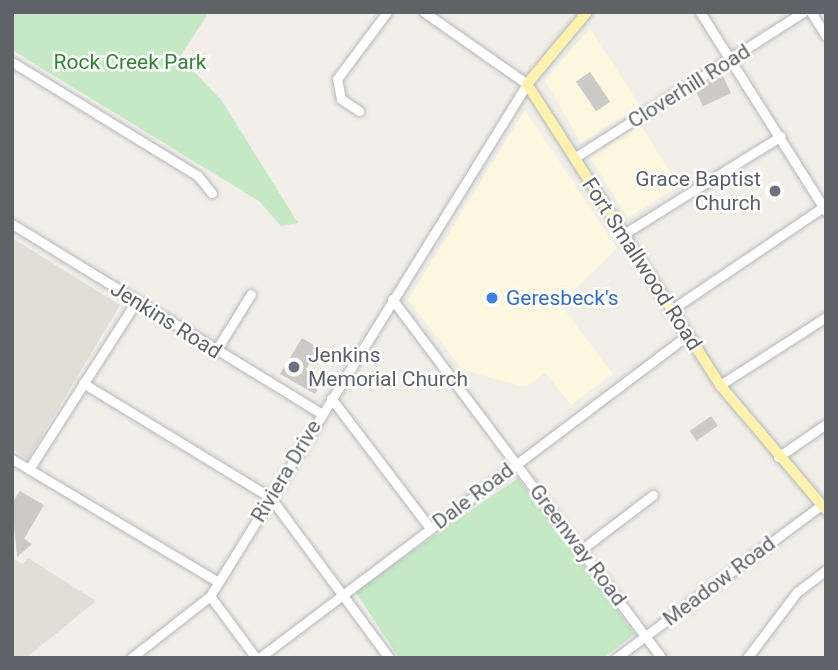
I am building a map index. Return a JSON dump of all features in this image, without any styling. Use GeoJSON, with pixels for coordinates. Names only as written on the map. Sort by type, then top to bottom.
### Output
{"type":"FeatureCollection","features":[{"type":"Feature","properties":{"kind":"main road"},"geometry":{"type":"LineString","coordinates":[[527,84],[587,12]]}},
{"type":"Feature","properties":{"kind":"main road","name":"Fort Smallwood Road"},"geometry":{"type":"LineString","coordinates":[[527,84],[720,385],[778,457],[823,507]]}},
{"type":"Feature","properties":{"kind":"street"},"geometry":{"type":"LineString","coordinates":[[359,111],[341,99],[337,79],[387,12]]}},
{"type":"Feature","properties":{"kind":"street"},"geometry":{"type":"LineString","coordinates":[[424,12],[527,84]]}},
{"type":"Feature","properties":{"kind":"street"},"geometry":{"type":"LineString","coordinates":[[671,310],[825,207],[700,12]]}},
{"type":"Feature","properties":{"kind":"street","name":"Cloverhill Road"},"geometry":{"type":"LineString","coordinates":[[574,158],[733,60],[803,12]]}},
{"type":"Feature","properties":{"kind":"street"},"geometry":{"type":"LineString","coordinates":[[811,12],[826,36]]}},
{"type":"Feature","properties":{"kind":"street"},"geometry":{"type":"LineString","coordinates":[[12,62],[198,176],[212,193]]}},
{"type":"Feature","properties":{"kind":"street","name":"Riviera Drive"},"geometry":{"type":"LineString","coordinates":[[131,658],[210,596],[527,84]]}},
{"type":"Feature","properties":{"kind":"street"},"geometry":{"type":"LineString","coordinates":[[622,235],[781,136]]}},
{"type":"Feature","properties":{"kind":"street","name":"Jenkins Road"},"geometry":{"type":"LineString","coordinates":[[12,224],[215,352],[321,413]]}},
{"type":"Feature","properties":{"kind":"street"},"geometry":{"type":"LineString","coordinates":[[215,352],[251,294]]}},
{"type":"Feature","properties":{"kind":"street","name":"Greenway Road"},"geometry":{"type":"LineString","coordinates":[[392,299],[662,658]]}},
{"type":"Feature","properties":{"kind":"street"},"geometry":{"type":"LineString","coordinates":[[30,469],[135,303]]}},
{"type":"Feature","properties":{"kind":"street"},"geometry":{"type":"LineString","coordinates":[[720,385],[826,317]]}},
{"type":"Feature","properties":{"kind":"street","name":"Dale Road"},"geometry":{"type":"LineString","coordinates":[[257,658],[342,591],[688,335]]}},
{"type":"Feature","properties":{"kind":"street"},"geometry":{"type":"LineString","coordinates":[[83,383],[270,497],[389,658]]}},
{"type":"Feature","properties":{"kind":"street"},"geometry":{"type":"LineString","coordinates":[[331,397],[430,528]]}},
{"type":"Feature","properties":{"kind":"street"},"geometry":{"type":"LineString","coordinates":[[778,457],[826,424]]}},
{"type":"Feature","properties":{"kind":"street"},"geometry":{"type":"LineString","coordinates":[[12,459],[218,582]]}},
{"type":"Feature","properties":{"kind":"street"},"geometry":{"type":"LineString","coordinates":[[582,549],[653,495]]}},
{"type":"Feature","properties":{"kind":"street","name":"Meadow Road"},"geometry":{"type":"LineString","coordinates":[[616,658],[823,507]]}},
{"type":"Feature","properties":{"kind":"street"},"geometry":{"type":"LineString","coordinates":[[747,658],[797,592],[826,570]]}},
{"type":"Feature","properties":{"kind":"street"},"geometry":{"type":"LineString","coordinates":[[210,596],[257,658]]}},
{"type":"Feature","properties":{"kind":"shaded area"},"geometry":{"type":"Polygon","coordinates":[[[590,28],[640,106],[581,143],[545,80],[590,28]]]}},
{"type":"Feature","properties":{"kind":"shaded area"},"geometry":{"type":"Polygon","coordinates":[[[525,110],[617,248],[560,304],[613,374],[571,405],[545,372],[525,387],[463,370],[408,300],[525,110]]]}},
{"type":"Feature","properties":{"kind":"shaded area"},"geometry":{"type":"Polygon","coordinates":[[[640,124],[679,186],[628,218],[589,156],[640,124]]]}},
{"type":"Feature","properties":{"kind":"shaded area"},"geometry":{"type":"Polygon","coordinates":[[[12,238],[120,305],[28,459],[12,449],[12,238]]]}},
{"type":"Feature","properties":{"kind":"shaded area"},"geometry":{"type":"Polygon","coordinates":[[[12,558],[23,564],[28,558],[96,601],[26,658],[12,658],[12,558]]]}},
{"type":"Feature","properties":{"kind":"green space","name":"Rock Creek Park"},"geometry":{"type":"Polygon","coordinates":[[[12,12],[209,12],[180,57],[222,101],[298,223],[281,226],[259,201],[12,50],[12,12]]]}},
{"type":"Feature","properties":{"kind":"green space"},"geometry":{"type":"Polygon","coordinates":[[[518,478],[635,634],[603,658],[399,658],[355,591],[518,478]]]}},
{"type":"Feature","properties":{"kind":"building"},"geometry":{"type":"Polygon","coordinates":[[[590,72],[610,102],[596,111],[576,82],[590,72]]]}},
{"type":"Feature","properties":{"kind":"building"},"geometry":{"type":"Polygon","coordinates":[[[723,76],[731,93],[703,106],[695,89],[723,76]]]}},
{"type":"Feature","properties":{"kind":"building","name":"Jenkins Memorial Church"},"geometry":{"type":"Polygon","coordinates":[[[302,338],[319,348],[306,369],[321,384],[315,394],[280,374],[302,338]]]}},
{"type":"Feature","properties":{"kind":"building"},"geometry":{"type":"Polygon","coordinates":[[[711,416],[718,426],[697,441],[690,431],[711,416]]]}},
{"type":"Feature","properties":{"kind":"building"},"geometry":{"type":"Polygon","coordinates":[[[20,491],[44,505],[24,539],[32,544],[17,557],[12,503],[20,491]]]}},
{"type":"Feature","properties":{"kind":"place","name":"Grace Baptist Church"},"geometry":{"type":"Point","coordinates":[775,191]}},
{"type":"Feature","properties":{"kind":"place","name":"Geresbeck's"},"geometry":{"type":"Point","coordinates":[492,298]}},
{"type":"Feature","properties":{"kind":"place","name":"Jenkins Memorial Church"},"geometry":{"type":"Point","coordinates":[294,367]}}]}
